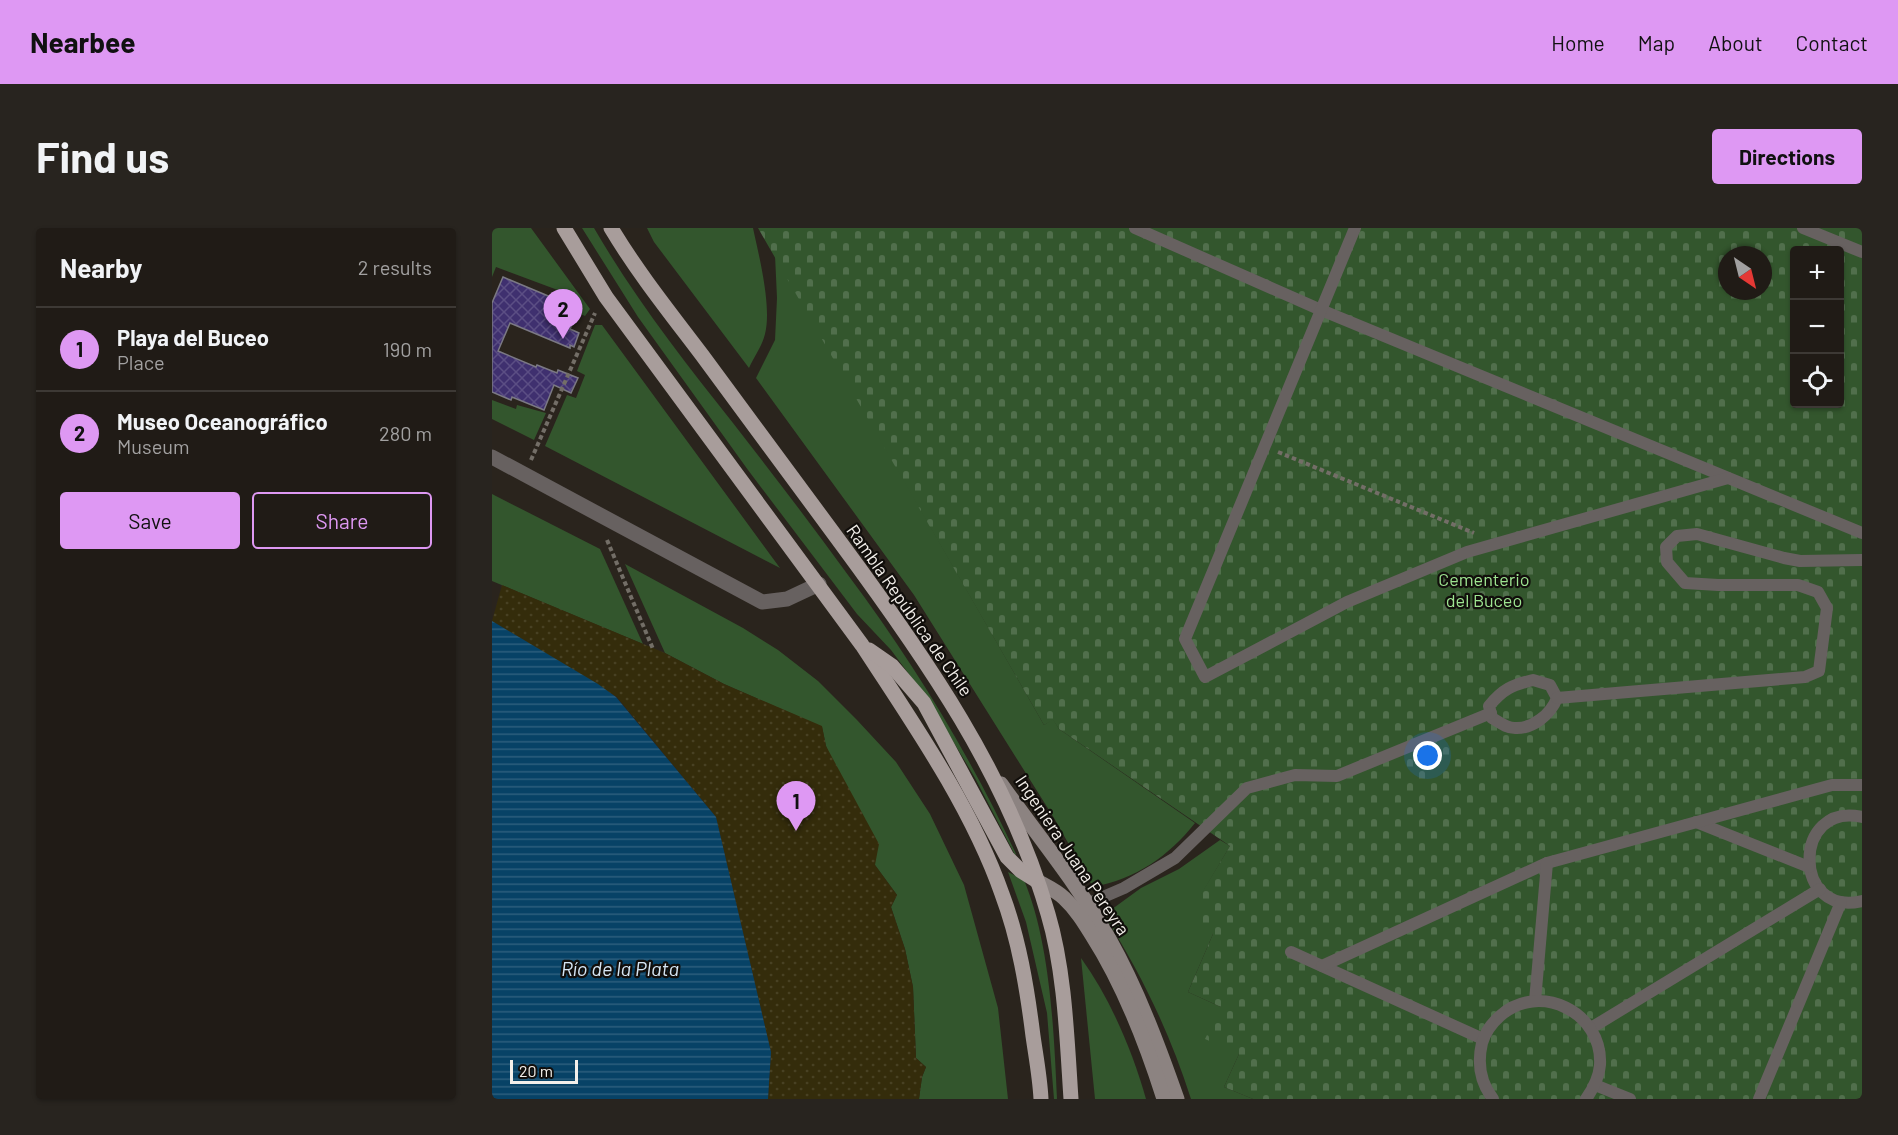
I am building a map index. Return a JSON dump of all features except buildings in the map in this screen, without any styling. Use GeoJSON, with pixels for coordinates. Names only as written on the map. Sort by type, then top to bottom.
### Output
{"type":"FeatureCollection","features":[{"type":"Feature","properties":{"kind":"main road"},"geometry":{"type":"LineString","coordinates":[[564,228],[606,297],[862,645],[912,723],[968,818],[1003,894],[1015,938],[1029,1004],[1041,1099]]}},
{"type":"Feature","properties":{"kind":"main road","name":"Rambla República de Chile"},"geometry":{"type":"LineString","coordinates":[[611,228],[653,289],[903,627],[989,768],[1016,826],[1037,881],[1056,947],[1071,1099]]}},
{"type":"Feature","properties":{"kind":"main road"},"geometry":{"type":"LineString","coordinates":[[862,645],[892,666],[924,703],[1007,857],[1021,871],[1037,881]]}},
{"type":"Feature","properties":{"kind":"main road","name":"Ingeniera Juana Pereyra"},"geometry":{"type":"LineString","coordinates":[[989,768],[1087,904],[1125,969],[1177,1099]]}},
{"type":"Feature","properties":{"kind":"main road","name":"Ingeniera Juana Pereyra"},"geometry":{"type":"LineString","coordinates":[[1037,881],[1062,895],[1070,903],[1098,945],[1140,1032],[1164,1099]]}},
{"type":"Feature","properties":{"kind":"street"},"geometry":{"type":"LineString","coordinates":[[492,457],[762,603],[787,599],[819,584]]}},
{"type":"Feature","properties":{"kind":"lane"},"geometry":{"type":"LineString","coordinates":[[1135,228],[1321,310],[1862,533]]}},
{"type":"Feature","properties":{"kind":"lane"},"geometry":{"type":"LineString","coordinates":[[1355,228],[1185,639],[1205,677],[1347,602],[1467,552],[1728,478]]}},
{"type":"Feature","properties":{"kind":"lane"},"geometry":{"type":"LineString","coordinates":[[1803,228],[1862,252]]}},
{"type":"Feature","properties":{"kind":"lane"},"geometry":{"type":"LineString","coordinates":[[1557,698],[1605,692],[1684,688],[1805,677],[1819,671],[1827,608],[1818,592],[1798,585],[1685,583],[1667,562],[1666,547],[1677,536],[1697,534],[1800,561],[1862,560]]}},
{"type":"Feature","properties":{"kind":"lane"},"geometry":{"type":"LineString","coordinates":[[1533,681],[1550,685],[1557,698],[1544,718],[1515,729],[1492,718],[1489,706],[1499,694],[1515,684],[1533,681]]}},
{"type":"Feature","properties":{"kind":"lane"},"geometry":{"type":"LineString","coordinates":[[1087,904],[1124,888],[1175,858],[1247,788],[1295,775],[1336,776],[1491,713]]}},
{"type":"Feature","properties":{"kind":"lane"},"geometry":{"type":"LineString","coordinates":[[1322,966],[1547,864],[1832,785],[1862,785]]}},
{"type":"Feature","properties":{"kind":"lane"},"geometry":{"type":"LineString","coordinates":[[1862,818],[1840,817],[1827,823],[1817,833],[1810,846],[1808,860],[1810,874],[1828,896],[1841,902],[1862,901]]}},
{"type":"Feature","properties":{"kind":"lane"},"geometry":{"type":"LineString","coordinates":[[1696,822],[1809,867]]}},
{"type":"Feature","properties":{"kind":"lane"},"geometry":{"type":"LineString","coordinates":[[1535,1001],[1547,864]]}},
{"type":"Feature","properties":{"kind":"lane"},"geometry":{"type":"LineString","coordinates":[[1591,1028],[1820,889]]}},
{"type":"Feature","properties":{"kind":"lane"},"geometry":{"type":"LineString","coordinates":[[1759,1099],[1841,902]]}},
{"type":"Feature","properties":{"kind":"lane"},"geometry":{"type":"LineString","coordinates":[[1291,952],[1484,1039]]}},
{"type":"Feature","properties":{"kind":"lane"},"geometry":{"type":"LineString","coordinates":[[1493,1099],[1480,1073],[1479,1055],[1484,1039],[1493,1022],[1507,1010],[1525,1002],[1543,1000],[1562,1004],[1578,1014],[1591,1028],[1598,1046],[1600,1066],[1595,1085],[1586,1099]]}},
{"type":"Feature","properties":{"kind":"lane"},"geometry":{"type":"LineString","coordinates":[[1595,1085],[1630,1099]]}},
{"type":"Feature","properties":{"kind":"path"},"geometry":{"type":"LineString","coordinates":[[525,475],[593,316],[606,297]]}},
{"type":"Feature","properties":{"kind":"path"},"geometry":{"type":"LineString","coordinates":[[1264,447],[1499,543]]}},
{"type":"Feature","properties":{"kind":"path"},"geometry":{"type":"LineString","coordinates":[[612,522],[607,542],[653,649]]}},
{"type":"Feature","properties":{"kind":"green space"},"geometry":{"type":"Polygon","coordinates":[[[492,228],[531,228],[590,309],[585,316],[559,305],[563,292],[496,267],[492,277],[492,228]]]}},
{"type":"Feature","properties":{"kind":"green space"},"geometry":{"type":"Polygon","coordinates":[[[582,228],[594,228],[660,328],[872,607],[960,746],[980,781],[1015,855],[975,778],[929,701],[891,650],[857,614],[748,470],[638,317],[582,228]]]}},
{"type":"Feature","properties":{"kind":"green space"},"geometry":{"type":"Polygon","coordinates":[[[647,228],[753,228],[764,281],[767,323],[764,338],[749,368],[654,242],[647,228]]]}},
{"type":"Feature","properties":{"kind":"green space","name":"Cementerio del Buceo"},"geometry":{"type":"Polygon","coordinates":[[[758,228],[1862,228],[1862,1099],[1253,1099],[1224,1087],[1239,1054],[1205,1039],[1221,1007],[1188,992],[1213,934],[1199,927],[1201,894],[1230,846],[1059,729],[1053,720],[1044,725],[758,228]]]}},
{"type":"Feature","properties":{"kind":"green space"},"geometry":{"type":"Polygon","coordinates":[[[775,255],[1044,725],[1053,719],[1059,729],[1195,823],[1163,856],[1137,872],[1093,887],[1054,818],[914,595],[756,378],[775,340],[777,298],[775,255]]]}},
{"type":"Feature","properties":{"kind":"green space"},"geometry":{"type":"Polygon","coordinates":[[[595,325],[602,325],[780,568],[545,446],[567,395],[576,398],[585,375],[577,371],[595,325]]]}},
{"type":"Feature","properties":{"kind":"green space"},"geometry":{"type":"Polygon","coordinates":[[[492,400],[516,409],[517,405],[546,413],[534,440],[492,419],[492,400]]]}},
{"type":"Feature","properties":{"kind":"green space"},"geometry":{"type":"Polygon","coordinates":[[[492,494],[600,549],[643,644],[492,581],[492,494]]]}},
{"type":"Feature","properties":{"kind":"green space"},"geometry":{"type":"Polygon","coordinates":[[[625,564],[743,628],[778,650],[818,681],[896,762],[930,814],[964,885],[998,1008],[1008,1099],[919,1099],[926,1067],[916,1058],[913,987],[905,949],[891,907],[897,895],[875,865],[826,746],[822,727],[724,684],[665,653],[625,564]]]}},
{"type":"Feature","properties":{"kind":"green space"},"geometry":{"type":"Polygon","coordinates":[[[1220,840],[1230,846],[1201,895],[1213,934],[1188,992],[1221,1007],[1239,1054],[1224,1087],[1253,1099],[1191,1099],[1154,1004],[1104,915],[1141,888],[1179,869],[1220,840]]]}},
{"type":"Feature","properties":{"kind":"green space"},"geometry":{"type":"Polygon","coordinates":[[[1008,872],[1024,880],[1040,931],[1049,987],[1057,1099],[1054,1099],[1047,1013],[1026,922],[1008,872]]]}},
{"type":"Feature","properties":{"kind":"green space"},"geometry":{"type":"Polygon","coordinates":[[[1081,958],[1120,1026],[1146,1099],[1095,1099],[1081,958]]]}},
{"type":"Feature","properties":{"kind":"sand"},"geometry":{"type":"Polygon","coordinates":[[[502,585],[665,653],[724,684],[822,726],[826,746],[879,844],[875,865],[897,895],[891,907],[905,949],[913,987],[916,1058],[926,1067],[919,1099],[768,1099],[771,1052],[716,817],[617,697],[492,621],[502,585]]]}},
{"type":"Feature","properties":{"kind":"water","name":"Río de la Plata"},"geometry":{"type":"Polygon","coordinates":[[[492,621],[616,697],[716,817],[771,1052],[768,1099],[492,1099],[492,621]]]}},
{"type":"Feature","properties":{"kind":"place","name":"Museo Oceanográfico"},"geometry":{"type":"Point","coordinates":[563,339]}},
{"type":"Feature","properties":{"kind":"place","name":"Playa del Buceo"},"geometry":{"type":"Point","coordinates":[796,831]}}]}
